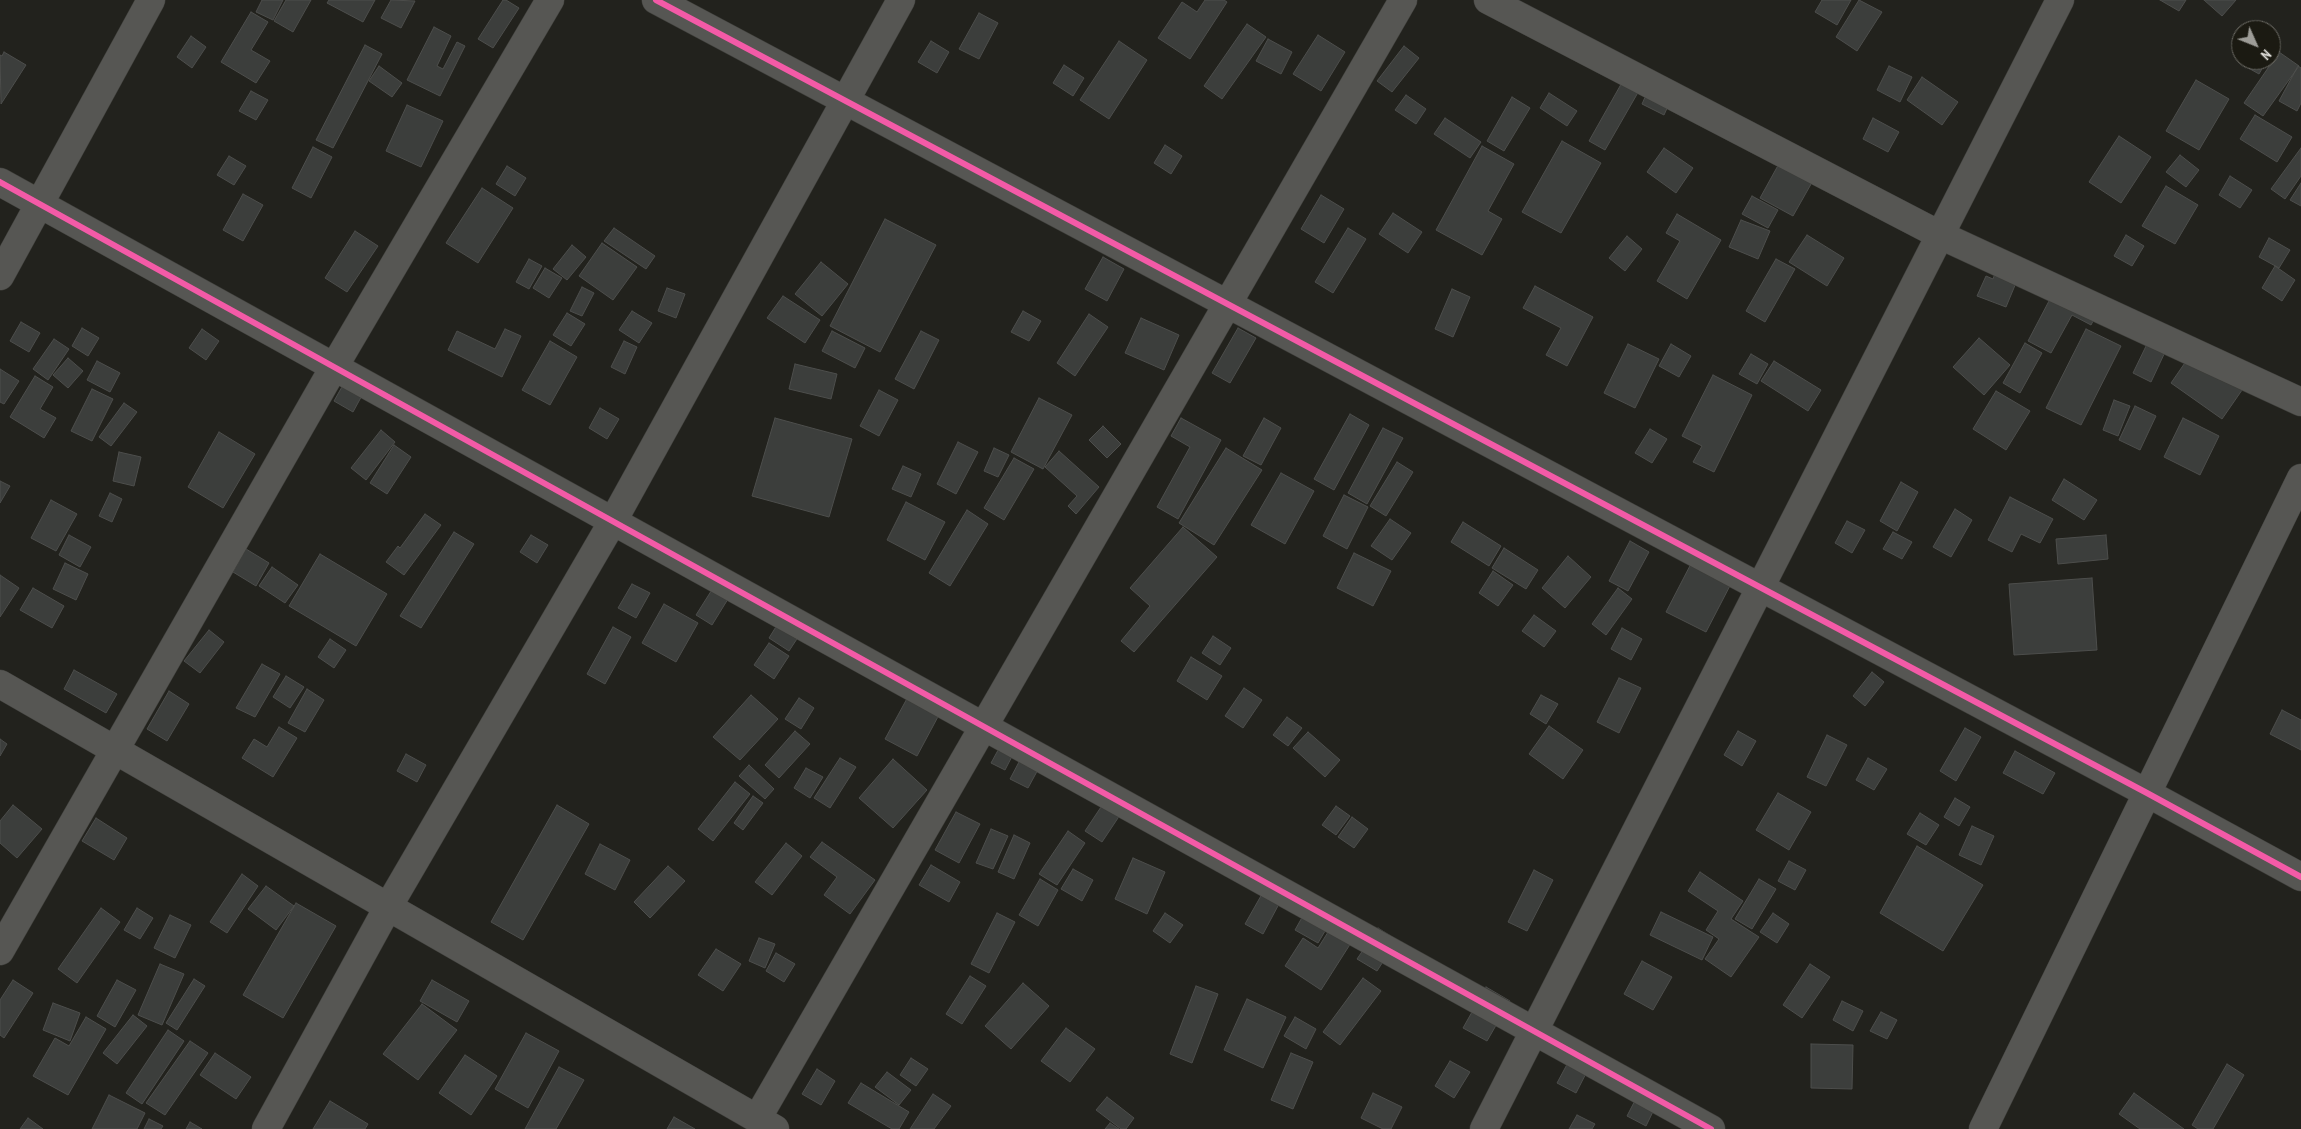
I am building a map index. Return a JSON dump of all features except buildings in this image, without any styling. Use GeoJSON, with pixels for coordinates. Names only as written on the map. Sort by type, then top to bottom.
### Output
{"type":"FeatureCollection","features":[{"type":"Feature","properties":{"kind":"street"},"geometry":{"type":"LineString","coordinates":[[0,276],[151,0]]}},
{"type":"Feature","properties":{"kind":"street"},"geometry":{"type":"LineString","coordinates":[[0,951],[334,367],[550,0]]}},
{"type":"Feature","properties":{"kind":"street"},"geometry":{"type":"LineString","coordinates":[[656,0],[2147,793],[2301,877]]}},
{"type":"Feature","properties":{"kind":"street"},"geometry":{"type":"LineString","coordinates":[[266,1129],[388,906],[613,521],[901,0]]}},
{"type":"Feature","properties":{"kind":"street"},"geometry":{"type":"LineString","coordinates":[[0,684],[766,1124],[984,727],[1402,0]]}},
{"type":"Feature","properties":{"kind":"street"},"geometry":{"type":"LineString","coordinates":[[1488,0],[1940,235],[2301,402]]}},
{"type":"Feature","properties":{"kind":"street"},"geometry":{"type":"LineString","coordinates":[[1484,1129],[2060,0]]}},
{"type":"Feature","properties":{"kind":"street"},"geometry":{"type":"LineString","coordinates":[[0,182],[1711,1129]]}},
{"type":"Feature","properties":{"kind":"street"},"geometry":{"type":"LineString","coordinates":[[1983,1129],[2301,478]]}},
{"type":"Feature","properties":{"kind":"cycle path"},"geometry":{"type":"LineString","coordinates":[[656,0],[2147,793],[2301,877]]}},
{"type":"Feature","properties":{"kind":"cycle path"},"geometry":{"type":"LineString","coordinates":[[0,182],[1711,1129]]}}]}
